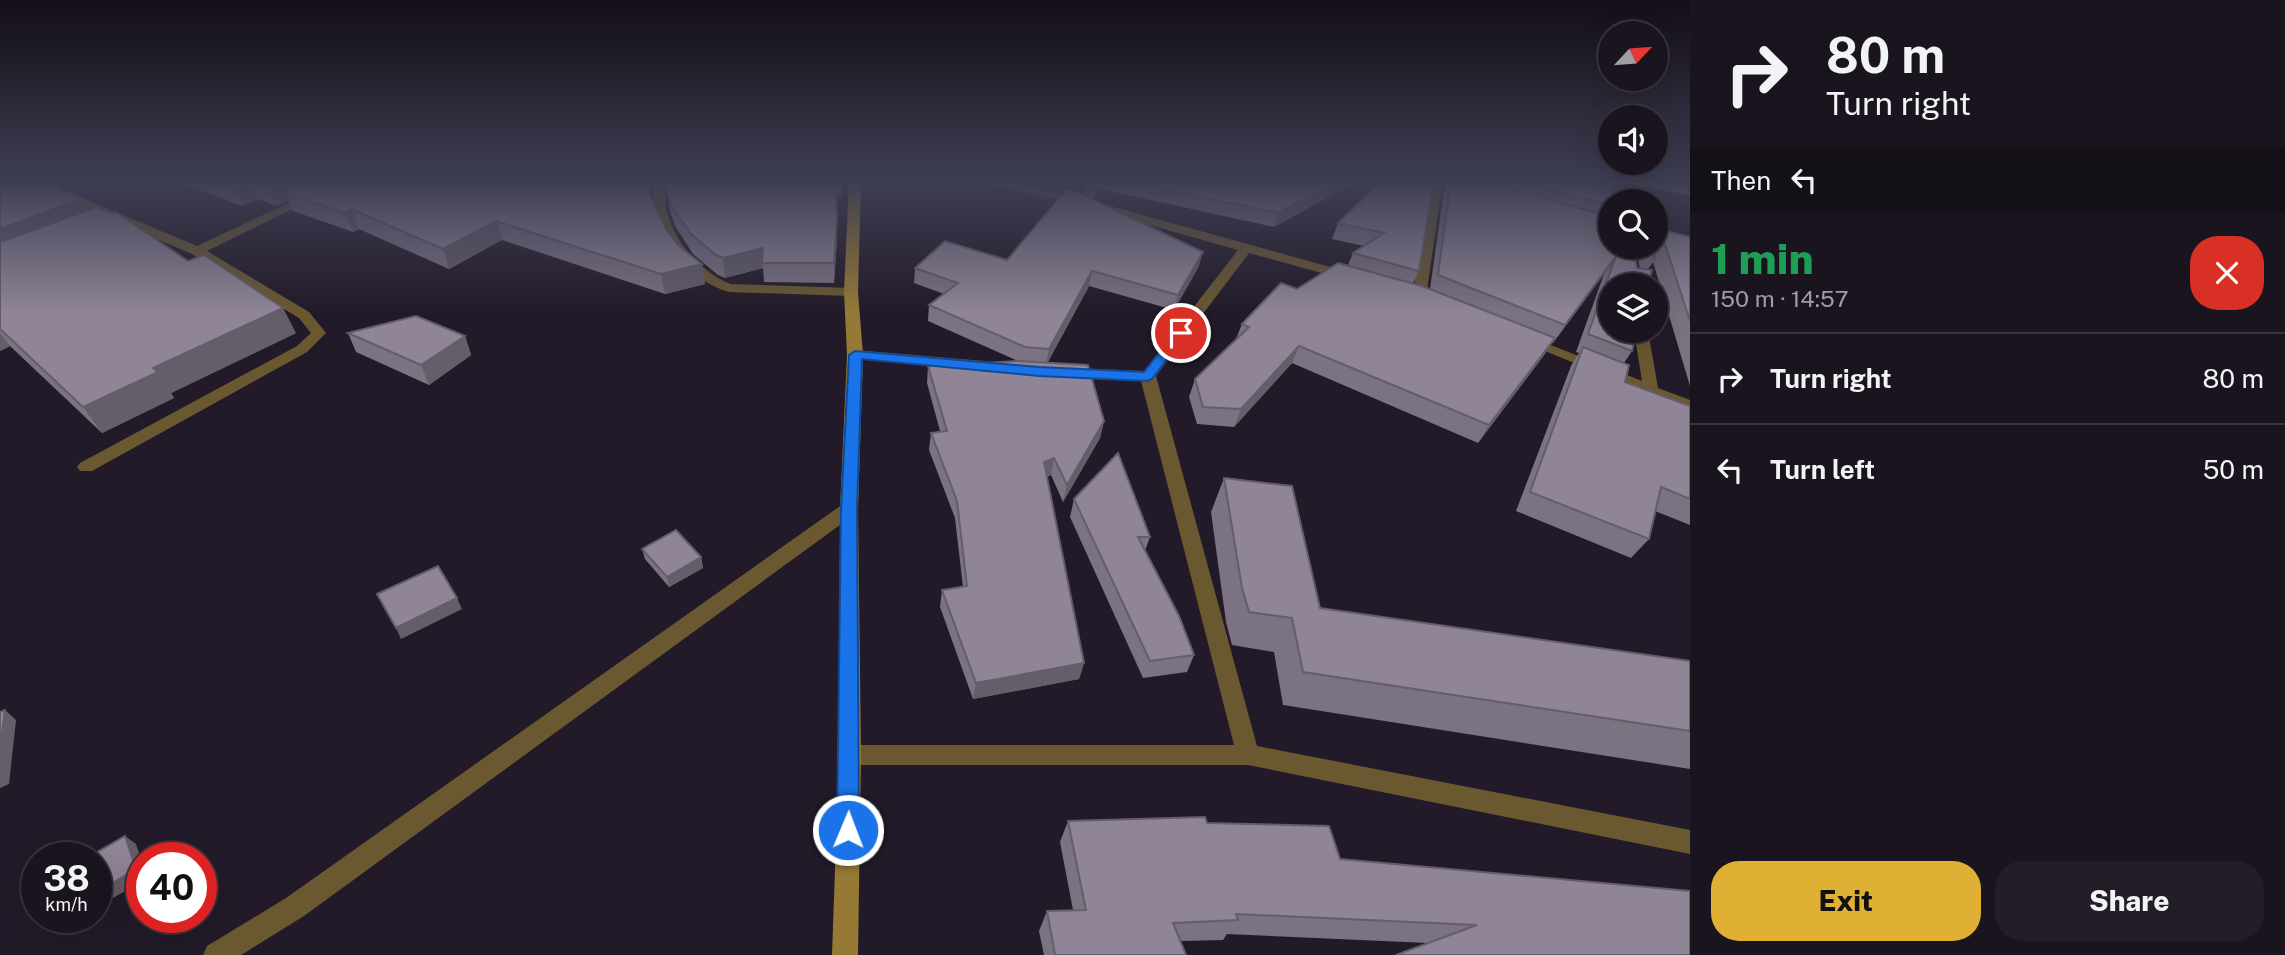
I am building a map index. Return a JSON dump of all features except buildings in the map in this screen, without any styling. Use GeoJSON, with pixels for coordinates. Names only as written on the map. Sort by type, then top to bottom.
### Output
{"type":"FeatureCollection","features":[{"type":"Feature","properties":{"kind":"street"},"geometry":{"type":"LineString","coordinates":[[97,229],[108,225]]}},
{"type":"Feature","properties":{"kind":"street"},"geometry":{"type":"LineString","coordinates":[[86,467],[302,349],[318,333],[304,316],[197,251],[134,225]]}},
{"type":"Feature","properties":{"kind":"street"},"geometry":{"type":"LineString","coordinates":[[197,251],[252,225]]}},
{"type":"Feature","properties":{"kind":"street"},"geometry":{"type":"LineString","coordinates":[[667,225],[676,241],[713,283],[729,288],[851,292]]}},
{"type":"Feature","properties":{"kind":"street"},"geometry":{"type":"LineString","coordinates":[[845,955],[850,755],[849,509],[855,355],[851,292],[853,225]]}},
{"type":"Feature","properties":{"kind":"street"},"geometry":{"type":"LineString","coordinates":[[1164,225],[1360,280]]}},
{"type":"Feature","properties":{"kind":"street"},"geometry":{"type":"LineString","coordinates":[[1420,298],[1429,225]]}},
{"type":"Feature","properties":{"kind":"street"},"geometry":{"type":"LineString","coordinates":[[1147,376],[1247,247]]}},
{"type":"Feature","properties":{"kind":"street"},"geometry":{"type":"LineString","coordinates":[[1509,334],[1690,406]]}},
{"type":"Feature","properties":{"kind":"street"},"geometry":{"type":"LineString","coordinates":[[1643,343],[1651,391]]}},
{"type":"Feature","properties":{"kind":"street"},"geometry":{"type":"LineString","coordinates":[[855,355],[999,368]]}},
{"type":"Feature","properties":{"kind":"street"},"geometry":{"type":"LineString","coordinates":[[1053,372],[1147,376]]}},
{"type":"Feature","properties":{"kind":"street"},"geometry":{"type":"LineString","coordinates":[[1147,376],[1248,755]]}},
{"type":"Feature","properties":{"kind":"street"},"geometry":{"type":"LineString","coordinates":[[216,955],[295,907],[849,509]]}},
{"type":"Feature","properties":{"kind":"street"},"geometry":{"type":"LineString","coordinates":[[850,755],[1248,755],[1690,842]]}},
{"type":"Feature","properties":{"kind":"route"},"geometry":{"type":"LineString","coordinates":[[848,830],[849,509],[855,355],[1039,372],[1147,376],[1181,333]]}}]}
